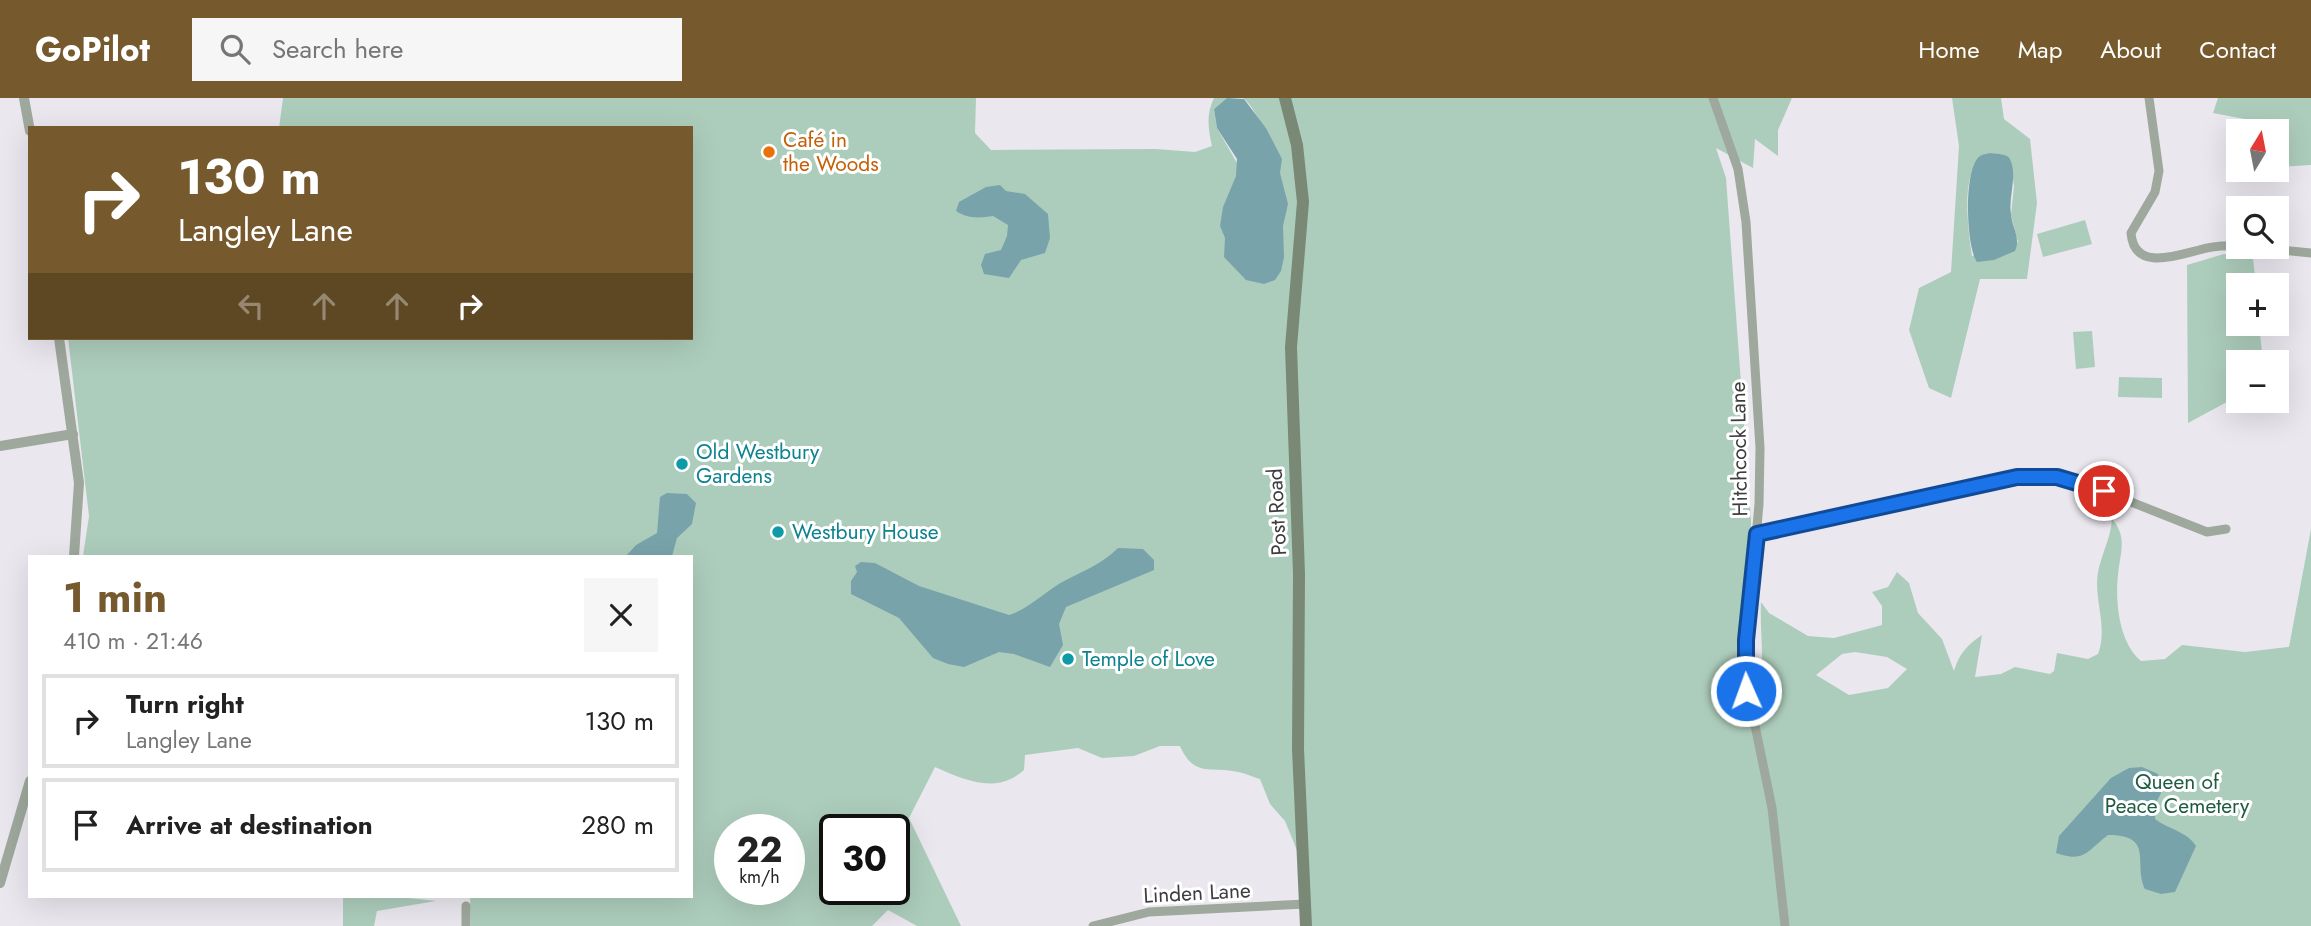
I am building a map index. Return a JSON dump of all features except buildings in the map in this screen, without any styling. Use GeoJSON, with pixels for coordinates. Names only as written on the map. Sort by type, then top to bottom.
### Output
{"type":"FeatureCollection","features":[{"type":"Feature","properties":{"kind":"main road","name":"Post Road"},"geometry":{"type":"LineString","coordinates":[[1285,98],[1297,145],[1303,202],[1291,347],[1299,574],[1298,749],[1306,926]]}},
{"type":"Feature","properties":{"kind":"street"},"geometry":{"type":"LineString","coordinates":[[24,98],[29,126]]}},
{"type":"Feature","properties":{"kind":"street","name":"Hitchcock Lane"},"geometry":{"type":"LineString","coordinates":[[1713,98],[1738,169],[1746,222],[1759,448],[1757,534],[1744,672],[1772,808],[1785,926]]}},
{"type":"Feature","properties":{"kind":"street"},"geometry":{"type":"LineString","coordinates":[[2149,98],[2159,171],[2155,192],[2131,233],[2135,250],[2140,254],[2171,259],[2199,249],[2226,247]]}},
{"type":"Feature","properties":{"kind":"street"},"geometry":{"type":"LineString","coordinates":[[2289,251],[2311,253]]}},
{"type":"Feature","properties":{"kind":"street"},"geometry":{"type":"LineString","coordinates":[[59,340],[79,482],[74,555]]}},
{"type":"Feature","properties":{"kind":"street"},"geometry":{"type":"LineString","coordinates":[[0,446],[73,434]]}},
{"type":"Feature","properties":{"kind":"street"},"geometry":{"type":"LineString","coordinates":[[1757,534],[1966,487],[2035,475],[2083,483],[2207,533],[2226,528]]}},
{"type":"Feature","properties":{"kind":"street"},"geometry":{"type":"LineString","coordinates":[[0,883],[28,788]]}},
{"type":"Feature","properties":{"kind":"street","name":"Linden Lane"},"geometry":{"type":"LineString","coordinates":[[1093,926],[1149,912],[1305,904]]}},
{"type":"Feature","properties":{"kind":"street"},"geometry":{"type":"LineString","coordinates":[[466,906],[466,926]]}},
{"type":"Feature","properties":{"kind":"green space","name":"Queen of Peace Cemetery"},"geometry":{"type":"Polygon","coordinates":[[[283,98],[976,98],[975,133],[991,150],[1156,149],[1195,152],[1212,146],[1208,121],[1211,104],[1214,98],[1227,98],[1214,109],[1217,128],[1237,163],[1266,128],[1243,98],[1792,98],[1778,130],[1778,156],[1755,139],[1753,168],[1716,148],[1726,178],[1751,520],[1751,580],[1744,672],[1752,713],[1762,673],[1761,602],[1769,613],[1808,636],[1834,638],[1882,625],[1882,606],[1872,592],[1888,587],[1897,572],[1909,583],[1918,613],[1942,639],[1954,671],[1964,650],[1982,635],[1975,677],[2001,674],[2015,667],[2050,674],[2054,671],[2057,653],[2088,659],[2098,654],[2102,627],[2097,592],[2098,575],[2112,519],[2121,539],[2117,586],[2120,621],[2128,644],[2141,661],[2165,659],[2182,645],[2245,652],[2289,647],[2311,529],[2311,926],[1306,926],[1303,865],[1285,821],[1270,804],[1260,779],[1228,770],[1197,767],[1185,756],[1180,746],[1160,746],[1134,756],[1102,758],[1078,748],[1025,755],[1024,770],[1002,782],[980,783],[935,767],[910,816],[819,814],[819,905],[910,905],[910,820],[961,926],[917,926],[888,910],[872,926],[471,926],[470,898],[693,898],[693,555],[83,555],[89,516],[68,340],[693,340],[693,126],[279,126],[283,98]],[[1855,652],[1842,654],[1816,675],[1849,695],[1888,688],[1907,669],[1887,657],[1855,652]]]}},
{"type":"Feature","properties":{"kind":"green space"},"geometry":{"type":"Polygon","coordinates":[[[1952,98],[2001,98],[2004,119],[2030,139],[2037,203],[2027,279],[1980,279],[1951,398],[1929,388],[1909,330],[1919,288],[1951,272],[1959,146],[1952,98]],[[1990,153],[1980,159],[1973,169],[1968,198],[1972,256],[2018,242],[2011,215],[2014,186],[2010,159],[2005,155],[1990,153]]]}},
{"type":"Feature","properties":{"kind":"green space"},"geometry":{"type":"Polygon","coordinates":[[[2218,98],[2311,98],[2311,165],[2289,166],[2289,119],[2245,119],[2213,113],[2218,98]]]}},
{"type":"Feature","properties":{"kind":"green space"},"geometry":{"type":"Polygon","coordinates":[[[2085,220],[2092,244],[2043,257],[2037,234],[2085,220]]]}},
{"type":"Feature","properties":{"kind":"green space"},"geometry":{"type":"Polygon","coordinates":[[[2224,254],[2226,259],[2253,259],[2255,273],[2226,273],[2226,336],[2260,336],[2262,350],[2226,350],[2226,402],[2188,423],[2187,265],[2224,254]]]}},
{"type":"Feature","properties":{"kind":"green space"},"geometry":{"type":"Polygon","coordinates":[[[2092,331],[2095,367],[2076,369],[2073,332],[2092,331]]]}},
{"type":"Feature","properties":{"kind":"green space"},"geometry":{"type":"Polygon","coordinates":[[[2119,377],[2162,378],[2162,398],[2118,397],[2119,377]]]}},
{"type":"Feature","properties":{"kind":"green space"},"geometry":{"type":"Polygon","coordinates":[[[343,898],[409,898],[436,901],[377,911],[374,926],[343,926],[343,898]]]}},
{"type":"Feature","properties":{"kind":"water"},"geometry":{"type":"Polygon","coordinates":[[[1227,98],[1244,99],[1266,128],[1282,159],[1280,173],[1288,204],[1283,226],[1284,257],[1281,271],[1275,280],[1264,284],[1246,280],[1224,257],[1225,238],[1220,226],[1223,207],[1236,176],[1237,159],[1217,128],[1214,109],[1227,98]]]}},
{"type":"Feature","properties":{"kind":"water"},"geometry":{"type":"Polygon","coordinates":[[[2001,154],[2010,159],[2013,179],[2010,207],[2017,246],[2015,251],[1994,260],[1977,262],[1970,241],[1969,191],[1975,163],[1980,156],[2001,154]]]}},
{"type":"Feature","properties":{"kind":"water"},"geometry":{"type":"Polygon","coordinates":[[[1000,185],[1006,191],[1025,194],[1048,214],[1050,238],[1045,253],[1021,260],[1009,278],[984,274],[981,265],[985,254],[1001,250],[1008,225],[993,216],[974,217],[956,211],[959,202],[986,187],[1000,185]]]}},
{"type":"Feature","properties":{"kind":"water"},"geometry":{"type":"Polygon","coordinates":[[[667,493],[687,494],[696,503],[692,524],[677,538],[672,555],[627,555],[636,545],[657,533],[660,497],[667,493]]]}},
{"type":"Feature","properties":{"kind":"water"},"geometry":{"type":"Polygon","coordinates":[[[1118,548],[1143,549],[1154,560],[1154,570],[1066,607],[1059,624],[1063,645],[1050,667],[1014,654],[999,652],[964,667],[948,664],[933,658],[899,618],[851,594],[851,581],[857,572],[855,566],[861,562],[875,563],[919,586],[1009,615],[1059,584],[1100,563],[1118,548]]]}},
{"type":"Feature","properties":{"kind":"water"},"geometry":{"type":"Polygon","coordinates":[[[2142,767],[2158,774],[2161,793],[2156,803],[2155,819],[2188,837],[2196,846],[2175,892],[2161,894],[2145,889],[2140,852],[2132,840],[2123,836],[2108,835],[2080,856],[2056,853],[2059,836],[2111,778],[2129,768],[2142,767]]]}},
{"type":"Feature","properties":{"kind":"place","name":"Café in the Woods"},"geometry":{"type":"Point","coordinates":[769,152]}},
{"type":"Feature","properties":{"kind":"place","name":"Old Westbury Gardens"},"geometry":{"type":"Point","coordinates":[682,464]}},
{"type":"Feature","properties":{"kind":"place","name":"Westbury House"},"geometry":{"type":"Point","coordinates":[778,532]}},
{"type":"Feature","properties":{"kind":"place","name":"Temple of Love"},"geometry":{"type":"Point","coordinates":[1068,659]}},
{"type":"Feature","properties":{"kind":"route"},"geometry":{"type":"LineString","coordinates":[[1746,691],[1746,640],[1757,534],[2017,477],[2057,477],[2104,491]]}}]}
